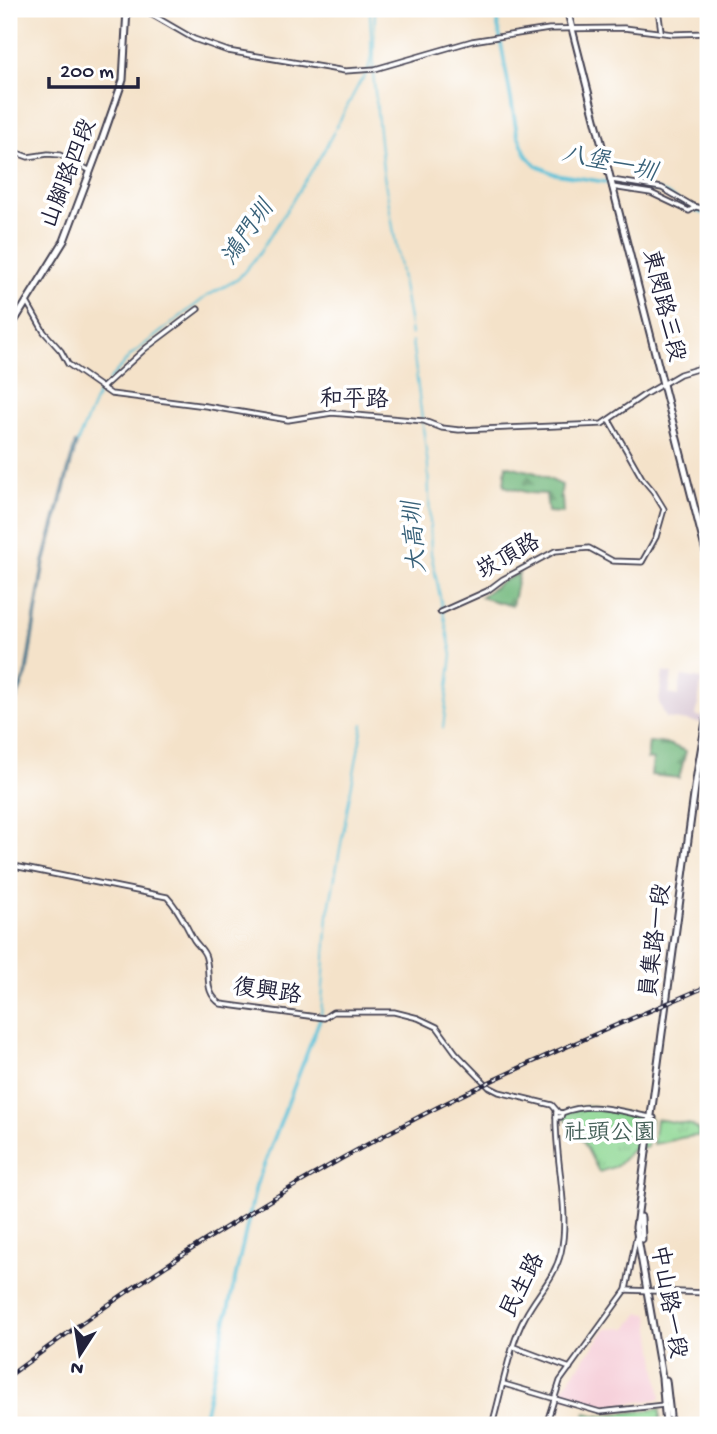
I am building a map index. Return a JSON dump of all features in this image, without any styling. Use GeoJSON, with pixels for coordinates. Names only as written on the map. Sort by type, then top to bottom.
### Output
{"type":"FeatureCollection","features":[{"type":"Feature","properties":{"kind":"main road","name":"山腳路四段"},"geometry":{"type":"LineString","coordinates":[[9,330],[64,241],[123,80],[127,9]]}},
{"type":"Feature","properties":{"kind":"main road","name":"東閔路三段"},"geometry":{"type":"LineString","coordinates":[[567,9],[708,560]]}},
{"type":"Feature","properties":{"kind":"main road","name":"員集路一段"},"geometry":{"type":"LineString","coordinates":[[638,1225],[696,780],[708,709]]}},
{"type":"Feature","properties":{"kind":"main road","name":"中山路一段"},"geometry":{"type":"LineString","coordinates":[[638,1225],[667,1404],[668,1425]]}},
{"type":"Feature","properties":{"kind":"street"},"geometry":{"type":"LineString","coordinates":[[142,9],[194,39],[228,51],[345,71],[370,69],[496,37],[573,28],[708,33]]}},
{"type":"Feature","properties":{"kind":"street"},"geometry":{"type":"LineString","coordinates":[[658,9],[662,32]]}},
{"type":"Feature","properties":{"kind":"street"},"geometry":{"type":"LineString","coordinates":[[9,150],[28,157],[60,155],[89,170]]}},
{"type":"Feature","properties":{"kind":"street"},"geometry":{"type":"LineString","coordinates":[[612,183],[651,193],[689,211],[695,208]]}},
{"type":"Feature","properties":{"kind":"street"},"geometry":{"type":"LineString","coordinates":[[612,183],[662,188],[695,208],[708,210]]}},
{"type":"Feature","properties":{"kind":"street","name":"和平路"},"geometry":{"type":"LineString","coordinates":[[27,302],[44,332],[61,351],[68,364],[101,387],[121,396],[206,406],[288,420],[332,414],[422,421],[459,430],[602,424],[687,371],[708,370]]}},
{"type":"Feature","properties":{"kind":"street"},"geometry":{"type":"LineString","coordinates":[[101,387],[146,348],[198,309]]}},
{"type":"Feature","properties":{"kind":"street","name":"崁頂路"},"geometry":{"type":"LineString","coordinates":[[440,612],[487,591],[550,552],[589,548],[613,562],[642,562],[656,537],[664,509],[642,478],[609,420]]}},
{"type":"Feature","properties":{"kind":"street","name":"復興路"},"geometry":{"type":"LineString","coordinates":[[9,865],[167,897],[181,911],[194,941],[206,956],[209,989],[218,1003],[227,1007],[252,1007],[324,1018],[333,1012],[394,1012],[418,1018],[437,1027],[456,1053],[489,1087],[552,1105],[558,1114]]}},
{"type":"Feature","properties":{"kind":"street"},"geometry":{"type":"LineString","coordinates":[[558,1114],[573,1108],[593,1106],[652,1118]]}},
{"type":"Feature","properties":{"kind":"street","name":"民生路"},"geometry":{"type":"LineString","coordinates":[[492,1425],[524,1318],[555,1271],[561,1250],[558,1114]]}},
{"type":"Feature","properties":{"kind":"street","name":"員集路一段"},"geometry":{"type":"LineString","coordinates":[[546,1425],[560,1381],[626,1290],[638,1225]]}},
{"type":"Feature","properties":{"kind":"street"},"geometry":{"type":"LineString","coordinates":[[626,1290],[708,1293]]}},
{"type":"Feature","properties":{"kind":"street"},"geometry":{"type":"LineString","coordinates":[[514,1347],[570,1368]]}},
{"type":"Feature","properties":{"kind":"street"},"geometry":{"type":"LineString","coordinates":[[504,1384],[600,1412],[667,1404]]}},
{"type":"Feature","properties":{"kind":"shaded area"},"geometry":{"type":"Polygon","coordinates":[[[663,672],[672,674],[669,694],[678,696],[682,676],[702,679],[696,716],[703,717],[702,723],[666,718],[659,702],[663,672]]]}},
{"type":"Feature","properties":{"kind":"shaded area"},"geometry":{"type":"Polygon","coordinates":[[[640,1313],[649,1314],[661,1399],[603,1407],[558,1395],[606,1329],[627,1328],[640,1313]]]}},
{"type":"Feature","properties":{"kind":"green space"},"geometry":{"type":"Polygon","coordinates":[[[506,465],[536,473],[562,485],[560,498],[563,513],[548,512],[546,494],[529,493],[504,486],[506,465]]]}},
{"type":"Feature","properties":{"kind":"green space"},"geometry":{"type":"Polygon","coordinates":[[[519,573],[512,606],[480,597],[501,582],[519,573]]]}},
{"type":"Feature","properties":{"kind":"green space"},"geometry":{"type":"Polygon","coordinates":[[[649,742],[668,744],[686,751],[679,778],[651,775],[653,760],[647,759],[649,742]]]}},
{"type":"Feature","properties":{"kind":"green space","name":"社頭公園"},"geometry":{"type":"Polygon","coordinates":[[[593,1106],[651,1118],[647,1147],[633,1149],[617,1166],[599,1172],[583,1141],[562,1114],[573,1108],[593,1106]]]}},
{"type":"Feature","properties":{"kind":"green space"},"geometry":{"type":"Polygon","coordinates":[[[656,1119],[692,1125],[698,1130],[698,1136],[653,1144],[656,1119]]]}},
{"type":"Feature","properties":{"kind":"green space"},"geometry":{"type":"Polygon","coordinates":[[[660,1409],[660,1425],[583,1425],[586,1413],[597,1416],[660,1409]]]}},
{"type":"Feature","properties":{"kind":"water"},"geometry":{"type":"Polygon","coordinates":[[[75,443],[44,565],[27,675],[9,717],[25,675],[43,563],[75,443]]]}},
{"type":"Feature","properties":{"kind":"waterway","name":"鴻門圳"},"geometry":{"type":"LineString","coordinates":[[108,381],[131,355],[207,296],[238,279],[259,254],[322,154],[369,67],[370,9]]}},
{"type":"Feature","properties":{"kind":"waterway","name":"大高圳"},"geometry":{"type":"LineString","coordinates":[[375,9],[373,73],[383,170],[410,325]]}},
{"type":"Feature","properties":{"kind":"waterway","name":"八堡一圳"},"geometry":{"type":"LineString","coordinates":[[495,9],[517,133],[527,156],[536,165],[555,174],[656,190],[694,210],[708,214]]}},
{"type":"Feature","properties":{"kind":"waterway","name":"大高圳"},"geometry":{"type":"LineString","coordinates":[[410,328],[411,335]]}},
{"type":"Feature","properties":{"kind":"waterway","name":"大高圳"},"geometry":{"type":"LineString","coordinates":[[412,341],[428,466],[431,553],[452,655],[443,728]]}},
{"type":"Feature","properties":{"kind":"waterway","name":"鴻門圳"},"geometry":{"type":"LineString","coordinates":[[77,443],[101,387]]}},
{"type":"Feature","properties":{"kind":"waterway"},"geometry":{"type":"LineString","coordinates":[[321,1016],[328,915],[363,724]]}},
{"type":"Feature","properties":{"kind":"waterway"},"geometry":{"type":"LineString","coordinates":[[202,1425],[256,1186],[321,1016]]}},
{"type":"Feature","properties":{"kind":"railway"},"geometry":{"type":"LineString","coordinates":[[9,1376],[164,1267],[271,1200],[380,1137],[470,1091],[708,986]]}}]}
